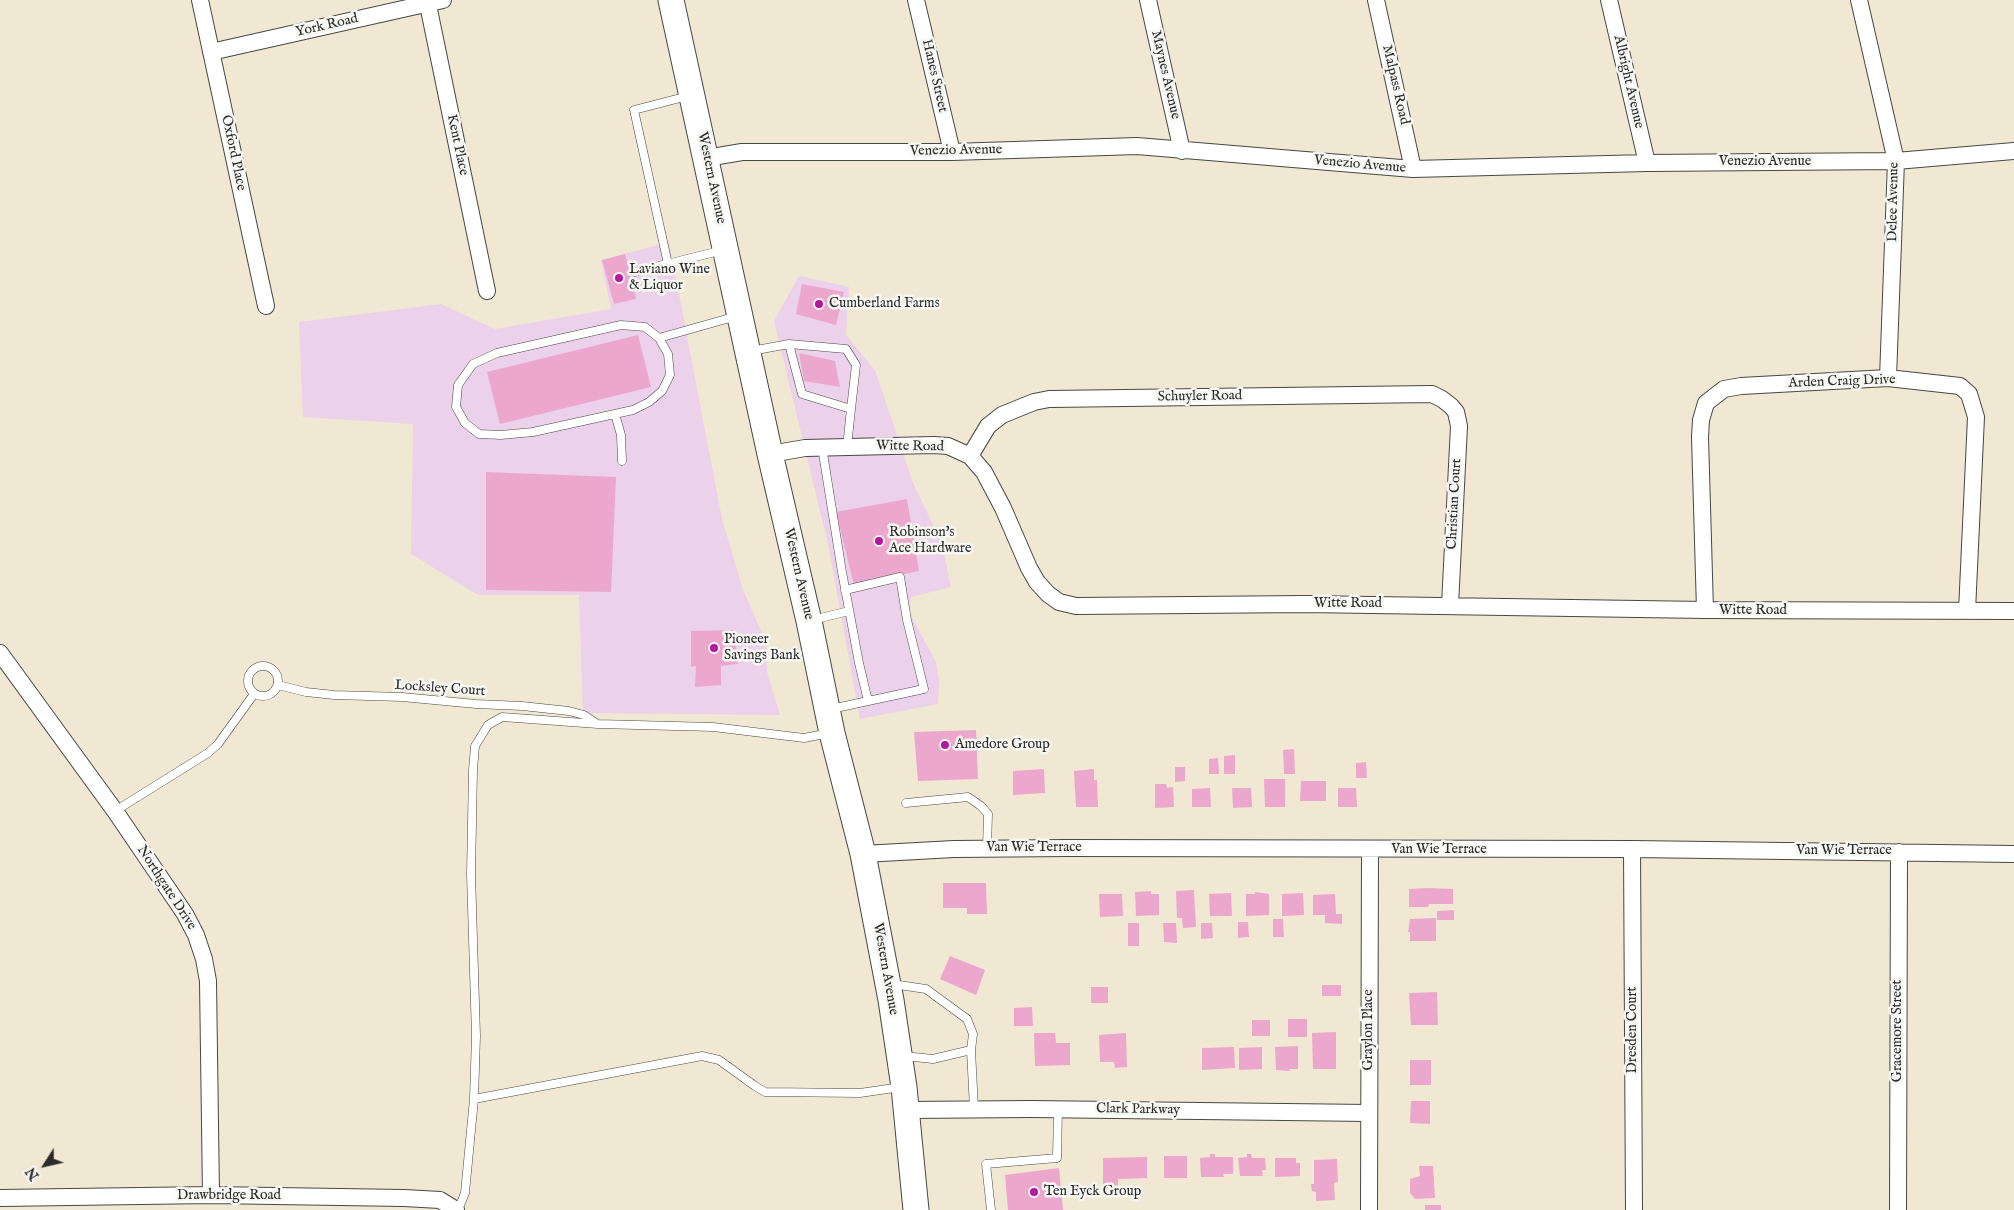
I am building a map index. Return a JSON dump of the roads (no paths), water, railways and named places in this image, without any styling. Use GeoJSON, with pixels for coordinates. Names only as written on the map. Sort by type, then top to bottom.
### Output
{"type":"FeatureCollection","features":[{"type":"Feature","properties":{"kind":"main road","name":"Western Avenue"},"geometry":{"type":"LineString","coordinates":[[671,0],[830,721],[863,854],[900,1056],[906,1098],[916,1210]]}},
{"type":"Feature","properties":{"kind":"street","name":"Oxford Place"},"geometry":{"type":"LineString","coordinates":[[200,0],[266,306]]}},
{"type":"Feature","properties":{"kind":"street","name":"Hanes Street"},"geometry":{"type":"LineString","coordinates":[[916,0],[952,152]]}},
{"type":"Feature","properties":{"kind":"street","name":"Maynes Avenue"},"geometry":{"type":"LineString","coordinates":[[1148,0],[1182,151]]}},
{"type":"Feature","properties":{"kind":"street","name":"Malpass Road"},"geometry":{"type":"LineString","coordinates":[[1376,0],[1413,169]]}},
{"type":"Feature","properties":{"kind":"street","name":"Albright Avenue"},"geometry":{"type":"LineString","coordinates":[[1609,0],[1647,163]]}},
{"type":"Feature","properties":{"kind":"street","name":"Delee Avenue"},"geometry":{"type":"LineString","coordinates":[[1859,0],[1896,161],[1888,378]]}},
{"type":"Feature","properties":{"kind":"street","name":"York Road"},"geometry":{"type":"LineString","coordinates":[[211,52],[433,1]]}},
{"type":"Feature","properties":{"kind":"street","name":"Kent Place"},"geometry":{"type":"LineString","coordinates":[[433,1],[487,291]]}},
{"type":"Feature","properties":{"kind":"street","name":"Venezio Avenue"},"geometry":{"type":"LineString","coordinates":[[706,158],[742,152],[952,152],[1137,146],[1413,169],[1647,163],[1896,161],[2014,152]]}},
{"type":"Feature","properties":{"kind":"street","name":"Arden Craig Drive"},"geometry":{"type":"LineString","coordinates":[[1705,610],[1700,437],[1701,420],[1706,403],[1724,389],[1741,386],[1888,378],[1960,386],[1969,394],[1976,417],[1967,612]]}},
{"type":"Feature","properties":{"kind":"street","name":"Schuyler Road"},"geometry":{"type":"LineString","coordinates":[[970,456],[988,426],[1002,415],[1034,402],[1049,399],[1432,394],[1451,406]]}},
{"type":"Feature","properties":{"kind":"street","name":"Christian Court"},"geometry":{"type":"LineString","coordinates":[[1450,605],[1459,426],[1456,412],[1451,406]]}},
{"type":"Feature","properties":{"kind":"street","name":"Witte Road"},"geometry":{"type":"LineString","coordinates":[[770,454],[822,447],[934,445],[948,446],[970,456],[984,472],[1029,568],[1048,594],[1059,602],[1076,606],[1450,605],[1705,610],[2014,611]]}},
{"type":"Feature","properties":{"kind":"street","name":"Northgate Drive"},"geometry":{"type":"LineString","coordinates":[[0,653],[115,811],[185,914],[196,935],[204,959],[209,1002],[211,1195]]}},
{"type":"Feature","properties":{"kind":"street","name":"Van Wie Terrace"},"geometry":{"type":"LineString","coordinates":[[863,854],[987,848],[1632,849],[2014,854]]}},
{"type":"Feature","properties":{"kind":"street","name":"Dresden Court"},"geometry":{"type":"LineString","coordinates":[[1632,849],[1634,1210]]}},
{"type":"Feature","properties":{"kind":"street","name":"Graylon Place"},"geometry":{"type":"LineString","coordinates":[[1369,1210],[1370,850]]}},
{"type":"Feature","properties":{"kind":"street","name":"Gracemore Street"},"geometry":{"type":"LineString","coordinates":[[1898,1210],[1899,852]]}},
{"type":"Feature","properties":{"kind":"street","name":"Clark Parkway"},"geometry":{"type":"LineString","coordinates":[[906,1098],[974,1109],[1369,1113]]}},
{"type":"Feature","properties":{"kind":"street","name":"Drawbridge Road"},"geometry":{"type":"LineString","coordinates":[[0,1198],[211,1195],[404,1198],[440,1200],[457,1210]]}},
{"type":"Feature","properties":{"kind":"lane"},"geometry":{"type":"LineString","coordinates":[[668,264],[634,110],[692,95]]}},
{"type":"Feature","properties":{"kind":"lane"},"geometry":{"type":"LineString","coordinates":[[635,272],[726,250]]}},
{"type":"Feature","properties":{"kind":"lane"},"geometry":{"type":"LineString","coordinates":[[659,338],[741,315]]}},
{"type":"Feature","properties":{"kind":"lane"},"geometry":{"type":"LineString","coordinates":[[621,325],[645,327],[659,338],[668,354],[670,375],[662,391],[649,402],[633,410],[533,432],[501,436],[479,434],[465,423],[456,407],[458,385],[473,364],[497,353],[621,325]]}},
{"type":"Feature","properties":{"kind":"lane"},"geometry":{"type":"LineString","coordinates":[[789,344],[802,394],[851,410]]}},
{"type":"Feature","properties":{"kind":"lane"},"geometry":{"type":"LineString","coordinates":[[749,352],[789,344],[846,349],[856,365],[847,447]]}},
{"type":"Feature","properties":{"kind":"lane"},"geometry":{"type":"LineString","coordinates":[[615,414],[620,435],[622,461]]}},
{"type":"Feature","properties":{"kind":"lane"},"geometry":{"type":"LineString","coordinates":[[822,447],[845,590],[868,701]]}},
{"type":"Feature","properties":{"kind":"lane"},"geometry":{"type":"LineString","coordinates":[[457,1210],[465,1193],[474,1099],[476,1036],[471,874],[475,746],[488,725],[502,717],[598,724],[713,727],[804,738],[830,721],[868,701],[924,689],[900,577],[845,590]]}},
{"type":"Feature","properties":{"kind":"lane"},"geometry":{"type":"LineString","coordinates":[[809,620],[849,611]]}},
{"type":"Feature","properties":{"kind":"lane"},"geometry":{"type":"LineString","coordinates":[[266,666],[271,668],[277,675],[278,685],[272,693],[259,696],[250,690],[247,680],[251,670],[255,667],[266,666]]}},
{"type":"Feature","properties":{"kind":"lane","name":"Locksley Court"},"geometry":{"type":"LineString","coordinates":[[278,685],[306,692],[334,695],[522,706],[569,711],[584,715],[598,724]]}},
{"type":"Feature","properties":{"kind":"lane"},"geometry":{"type":"LineString","coordinates":[[115,811],[208,753],[218,744],[254,694]]}},
{"type":"Feature","properties":{"kind":"lane"},"geometry":{"type":"LineString","coordinates":[[906,803],[968,797],[982,806],[988,814],[987,848]]}},
{"type":"Feature","properties":{"kind":"lane"},"geometry":{"type":"LineString","coordinates":[[888,983],[926,989],[968,1020],[974,1034],[971,1050],[974,1109]]}},
{"type":"Feature","properties":{"kind":"lane"},"geometry":{"type":"LineString","coordinates":[[900,1056],[933,1060],[971,1050]]}},
{"type":"Feature","properties":{"kind":"lane"},"geometry":{"type":"LineString","coordinates":[[474,1099],[702,1056],[719,1060],[766,1092],[860,1093],[906,1098]]}},
{"type":"Feature","properties":{"kind":"lane"},"geometry":{"type":"LineString","coordinates":[[991,1210],[986,1164],[1057,1158],[1058,1109]]}},
{"type":"Feature","properties":{"kind":"place","name":"Laviano Wine & Liquor"},"geometry":{"type":"Point","coordinates":[619,278]}},
{"type":"Feature","properties":{"kind":"place","name":"Cumberland Farms"},"geometry":{"type":"Point","coordinates":[819,304]}},
{"type":"Feature","properties":{"kind":"place","name":"Robinson's Ace Hardware"},"geometry":{"type":"Point","coordinates":[879,541]}},
{"type":"Feature","properties":{"kind":"place","name":"Pioneer Savings Bank"},"geometry":{"type":"Point","coordinates":[714,648]}},
{"type":"Feature","properties":{"kind":"place","name":"Amedore Group"},"geometry":{"type":"Point","coordinates":[945,745]}},
{"type":"Feature","properties":{"kind":"place","name":"Ten Eyck Group"},"geometry":{"type":"Point","coordinates":[1034,1192]}}]}
